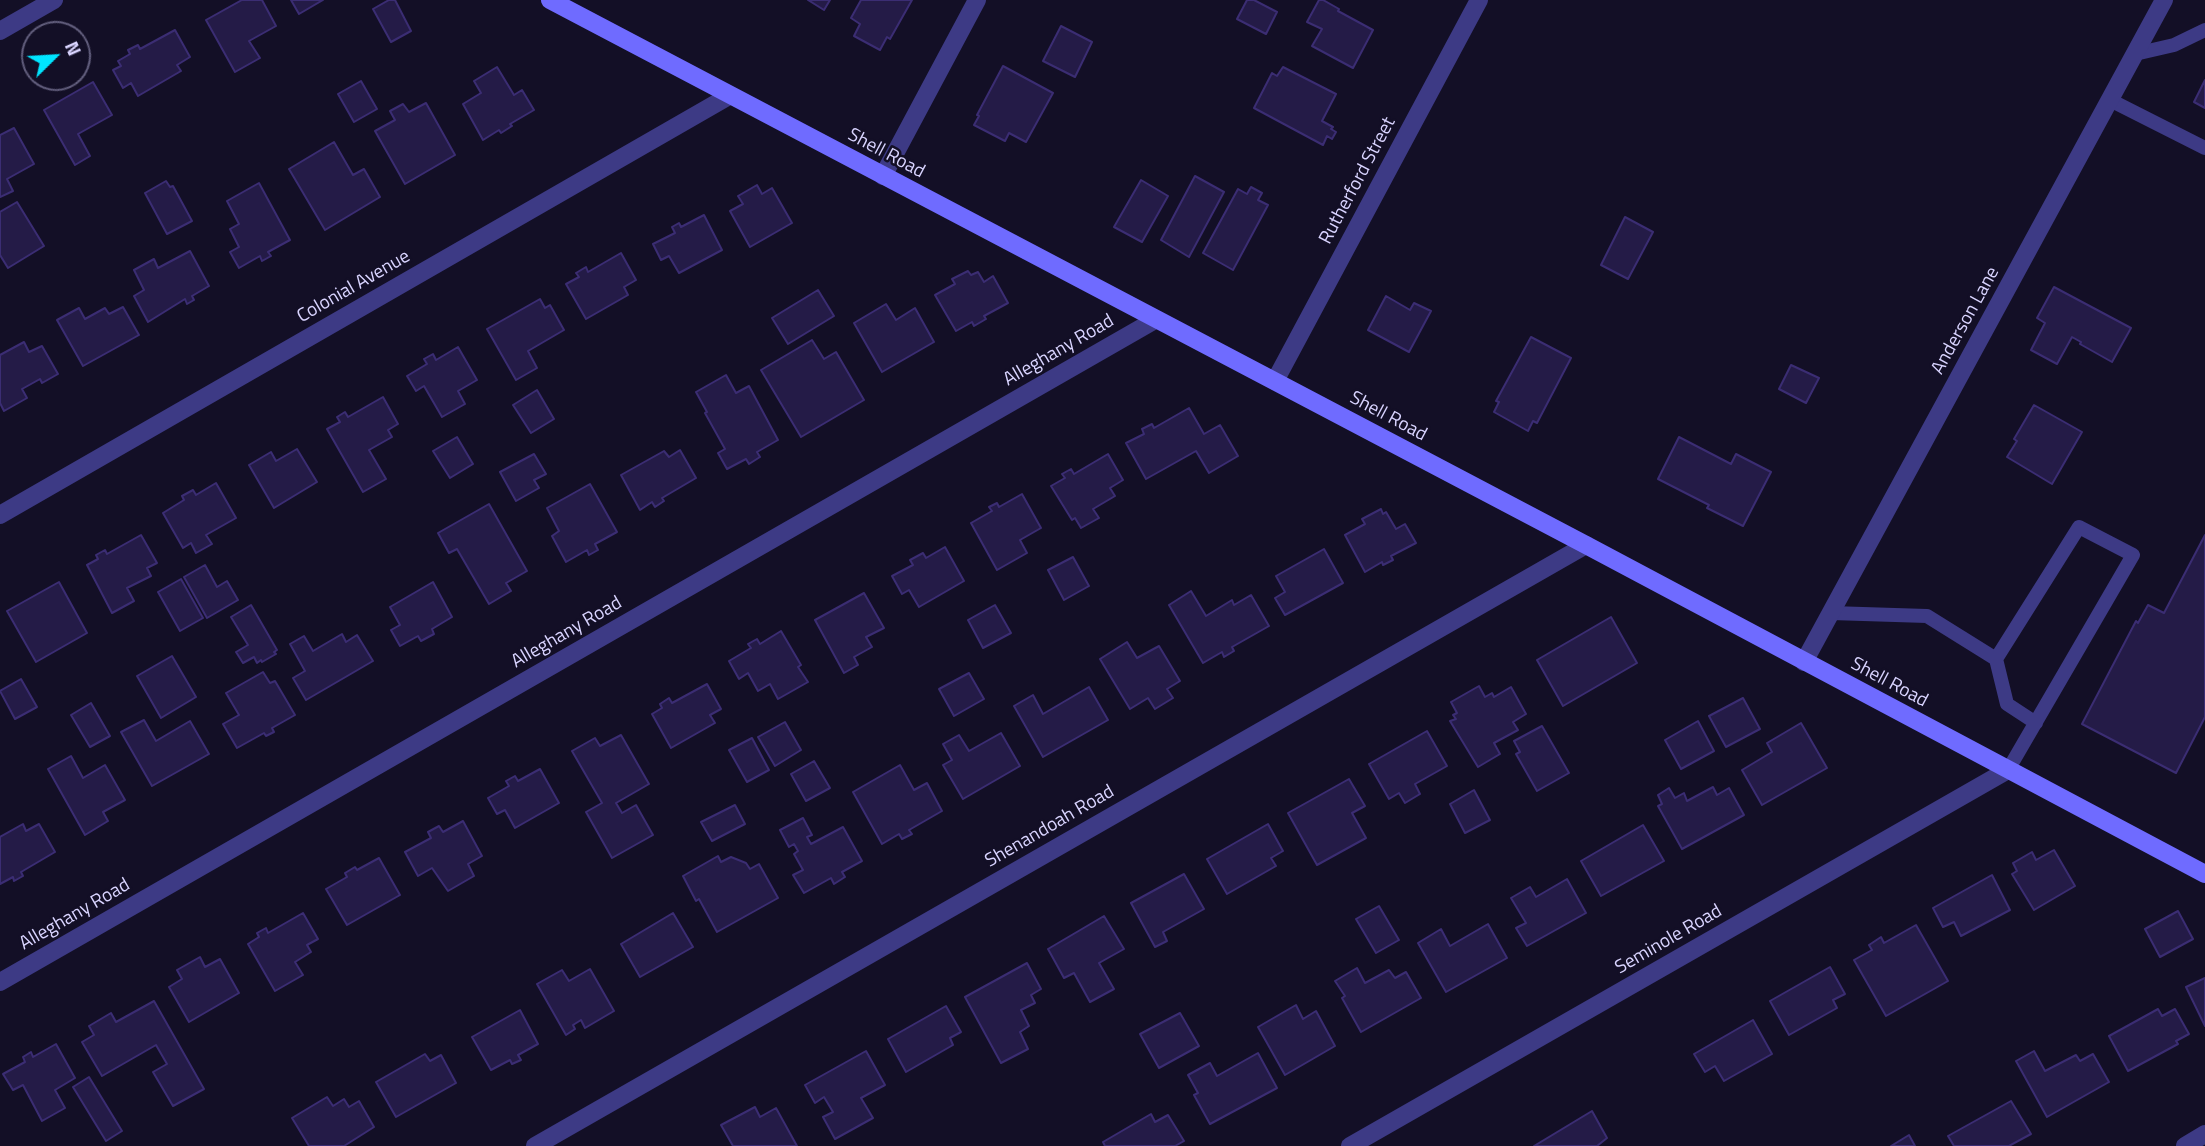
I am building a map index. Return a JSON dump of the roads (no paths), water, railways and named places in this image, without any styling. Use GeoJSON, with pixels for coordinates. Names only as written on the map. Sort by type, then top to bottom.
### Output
{"type":"FeatureCollection","features":[{"type":"Feature","properties":{"kind":"street"},"geometry":{"type":"LineString","coordinates":[[0,31],[54,0]]}},
{"type":"Feature","properties":{"kind":"street","name":"Shell Road"},"geometry":{"type":"LineString","coordinates":[[550,0],[2205,874]]}},
{"type":"Feature","properties":{"kind":"street"},"geometry":{"type":"LineString","coordinates":[[883,176],[977,0]]}},
{"type":"Feature","properties":{"kind":"street","name":"Rutherford Street"},"geometry":{"type":"LineString","coordinates":[[1275,381],[1479,0]]}},
{"type":"Feature","properties":{"kind":"street","name":"Anderson Lane"},"geometry":{"type":"LineString","coordinates":[[1804,662],[2164,0]]}},
{"type":"Feature","properties":{"kind":"street","name":"Colonial Avenue"},"geometry":{"type":"LineString","coordinates":[[0,515],[729,96]]}},
{"type":"Feature","properties":{"kind":"street","name":"Alleghany Road"},"geometry":{"type":"LineString","coordinates":[[0,982],[1155,320]]}},
{"type":"Feature","properties":{"kind":"street","name":"Shenandoah Road"},"geometry":{"type":"LineString","coordinates":[[535,1146],[1586,545]]}},
{"type":"Feature","properties":{"kind":"street","name":"Seminole Road"},"geometry":{"type":"LineString","coordinates":[[1350,1146],[2008,770]]}},
{"type":"Feature","properties":{"kind":"street"},"geometry":{"type":"LineString","coordinates":[[2185,1146],[2205,1134]]}},
{"type":"Feature","properties":{"kind":"lane"},"geometry":{"type":"LineString","coordinates":[[2135,54],[2174,45],[2205,30]]}},
{"type":"Feature","properties":{"kind":"lane"},"geometry":{"type":"LineString","coordinates":[[2110,100],[2205,148]]}},
{"type":"Feature","properties":{"kind":"lane"},"geometry":{"type":"LineString","coordinates":[[1996,659],[2079,527],[2133,555],[2008,770]]}},
{"type":"Feature","properties":{"kind":"lane"},"geometry":{"type":"LineString","coordinates":[[1831,613],[1927,616],[1996,659],[2007,704],[2036,723]]}}]}
